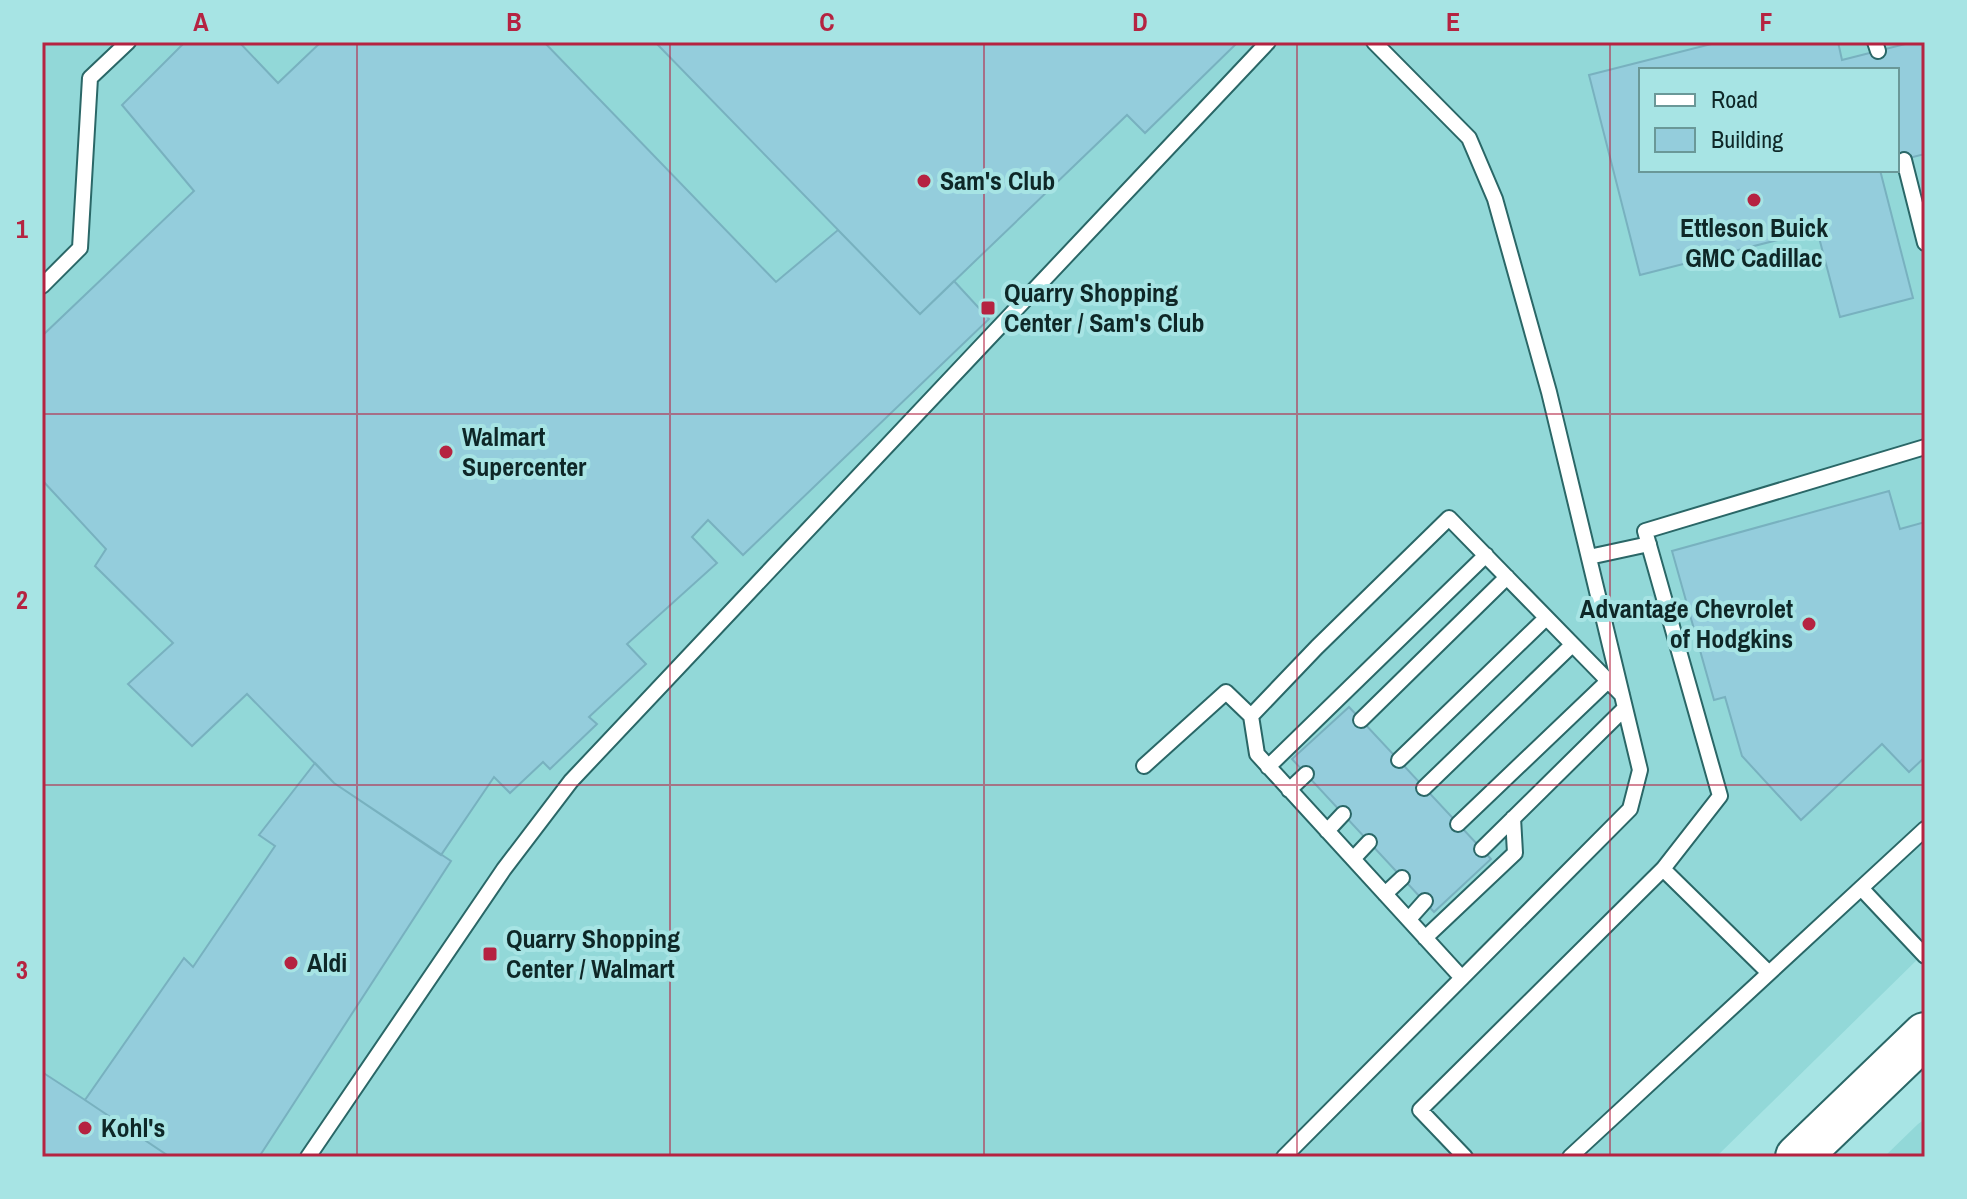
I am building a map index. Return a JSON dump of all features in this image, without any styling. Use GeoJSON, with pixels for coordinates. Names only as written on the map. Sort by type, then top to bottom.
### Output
{"type":"FeatureCollection","features":[{"type":"Feature","properties":{"kind":"main road"},"geometry":{"type":"LineString","coordinates":[[1798,1157],[1925,1035]]}},
{"type":"Feature","properties":{"kind":"lane"},"geometry":{"type":"LineString","coordinates":[[42,286],[80,248],[90,78],[128,42]]}},
{"type":"Feature","properties":{"kind":"lane"},"geometry":{"type":"LineString","coordinates":[[308,1157],[504,869],[571,781],[1268,42]]}},
{"type":"Feature","properties":{"kind":"lane"},"geometry":{"type":"LineString","coordinates":[[1294,1154],[1462,978],[1630,809],[1640,770],[1549,392],[1495,199],[1469,138],[1374,42]]}},
{"type":"Feature","properties":{"kind":"lane"},"geometry":{"type":"LineString","coordinates":[[1904,160],[1925,243]]}},
{"type":"Feature","properties":{"kind":"lane"},"geometry":{"type":"LineString","coordinates":[[1465,1157],[1420,1110],[1663,869],[1720,796],[1645,531],[1925,447]]}},
{"type":"Feature","properties":{"kind":"lane"},"geometry":{"type":"LineString","coordinates":[[1251,716],[1449,518],[1608,681],[1623,702]]}},
{"type":"Feature","properties":{"kind":"lane"},"geometry":{"type":"LineString","coordinates":[[1589,557],[1649,544]]}},
{"type":"Feature","properties":{"kind":"lane"},"geometry":{"type":"LineString","coordinates":[[1268,767],[1486,555]]}},
{"type":"Feature","properties":{"kind":"lane"},"geometry":{"type":"LineString","coordinates":[[1361,720],[1507,577]]}},
{"type":"Feature","properties":{"kind":"lane"},"geometry":{"type":"LineString","coordinates":[[1399,760],[1546,618]]}},
{"type":"Feature","properties":{"kind":"lane"},"geometry":{"type":"LineString","coordinates":[[1424,788],[1572,645]]}},
{"type":"Feature","properties":{"kind":"lane"},"geometry":{"type":"LineString","coordinates":[[1458,824],[1608,681]]}},
{"type":"Feature","properties":{"kind":"lane"},"geometry":{"type":"LineString","coordinates":[[1144,766],[1226,692],[1251,716],[1257,754],[1462,978]]}},
{"type":"Feature","properties":{"kind":"lane"},"geometry":{"type":"LineString","coordinates":[[1482,849],[1623,702]]}},
{"type":"Feature","properties":{"kind":"lane"},"geometry":{"type":"LineString","coordinates":[[1289,790],[1306,774]]}},
{"type":"Feature","properties":{"kind":"lane"},"geometry":{"type":"LineString","coordinates":[[1327,831],[1343,814]]}},
{"type":"Feature","properties":{"kind":"lane"},"geometry":{"type":"LineString","coordinates":[[1425,938],[1515,853],[1513,818]]}},
{"type":"Feature","properties":{"kind":"lane"},"geometry":{"type":"LineString","coordinates":[[1570,1157],[1925,829]]}},
{"type":"Feature","properties":{"kind":"lane"},"geometry":{"type":"LineString","coordinates":[[1353,859],[1369,842]]}},
{"type":"Feature","properties":{"kind":"lane"},"geometry":{"type":"LineString","coordinates":[[1663,869],[1769,973]]}},
{"type":"Feature","properties":{"kind":"lane"},"geometry":{"type":"LineString","coordinates":[[1385,894],[1402,878]]}},
{"type":"Feature","properties":{"kind":"lane"},"geometry":{"type":"LineString","coordinates":[[1861,888],[1925,956]]}},
{"type":"Feature","properties":{"kind":"lane"},"geometry":{"type":"LineString","coordinates":[[1409,919],[1425,901]]}},
{"type":"Feature","properties":{"kind":"shaded area"},"geometry":{"type":"Polygon","coordinates":[[[42,42],[1925,42],[1925,952],[1716,1157],[42,1157],[42,42]]]}},
{"type":"Feature","properties":{"kind":"shaded area"},"geometry":{"type":"Polygon","coordinates":[[[1925,1119],[1925,1157],[1884,1157],[1918,1124],[1925,1119]]]}},
{"type":"Feature","properties":{"kind":"building","name":"Walmart Supercenter"},"geometry":{"type":"Polygon","coordinates":[[[185,42],[239,42],[278,83],[321,42],[544,42],[776,282],[838,230],[920,314],[954,281],[989,319],[743,555],[708,520],[692,537],[717,563],[627,644],[646,664],[589,717],[597,724],[550,769],[543,762],[510,793],[494,777],[441,855],[334,783],[247,694],[192,746],[128,684],[173,643],[95,566],[106,549],[42,480],[42,336],[194,191],[122,105],[185,42]]]}},
{"type":"Feature","properties":{"kind":"building","name":"Sam's Club"},"geometry":{"type":"Polygon","coordinates":[[[655,42],[1238,42],[1145,133],[1127,115],[920,314],[655,42]]]}},
{"type":"Feature","properties":{"kind":"building","name":"Ettleson Buick GMC Cadillac"},"geometry":{"type":"Polygon","coordinates":[[[1719,42],[1838,42],[1842,60],[1913,42],[1925,42],[1925,154],[1899,160],[1899,68],[1639,68],[1639,172],[1881,172],[1913,298],[1840,317],[1817,230],[1640,275],[1589,75],[1719,42]]]}},
{"type":"Feature","properties":{"kind":"building","name":"Advantage Chevrolet of Hodgkins"},"geometry":{"type":"Polygon","coordinates":[[[1889,491],[1900,529],[1925,522],[1925,757],[1909,772],[1882,744],[1801,820],[1742,756],[1725,697],[1714,700],[1672,551],[1889,491]]]}},
{"type":"Feature","properties":{"kind":"building"},"geometry":{"type":"Polygon","coordinates":[[[1349,707],[1491,859],[1434,912],[1292,759],[1349,707]]]}},
{"type":"Feature","properties":{"kind":"building","name":"Aldi"},"geometry":{"type":"Polygon","coordinates":[[[315,763],[334,783],[451,861],[259,1157],[170,1157],[85,1100],[184,958],[193,967],[275,846],[259,835],[315,763]]]}},
{"type":"Feature","properties":{"kind":"building","name":"Kohl's"},"geometry":{"type":"Polygon","coordinates":[[[42,1072],[85,1100],[170,1157],[42,1157],[42,1072]]]}},
{"type":"Feature","properties":{"kind":"place","name":"Sam's Club"},"geometry":{"type":"Point","coordinates":[924,181]}},
{"type":"Feature","properties":{"kind":"place","name":"Ettleson Buick GMC Cadillac"},"geometry":{"type":"Point","coordinates":[1754,200]}},
{"type":"Feature","properties":{"kind":"place","name":"Quarry Shopping Center / Sam's Club"},"geometry":{"type":"Point","coordinates":[988,308]}},
{"type":"Feature","properties":{"kind":"place","name":"Walmart Supercenter"},"geometry":{"type":"Point","coordinates":[446,452]}},
{"type":"Feature","properties":{"kind":"place","name":"Advantage Chevrolet of Hodgkins"},"geometry":{"type":"Point","coordinates":[1809,624]}},
{"type":"Feature","properties":{"kind":"place","name":"Quarry Shopping Center / Walmart"},"geometry":{"type":"Point","coordinates":[490,954]}},
{"type":"Feature","properties":{"kind":"place","name":"Aldi"},"geometry":{"type":"Point","coordinates":[291,963]}},
{"type":"Feature","properties":{"kind":"place","name":"Kohl's"},"geometry":{"type":"Point","coordinates":[85,1128]}}]}
